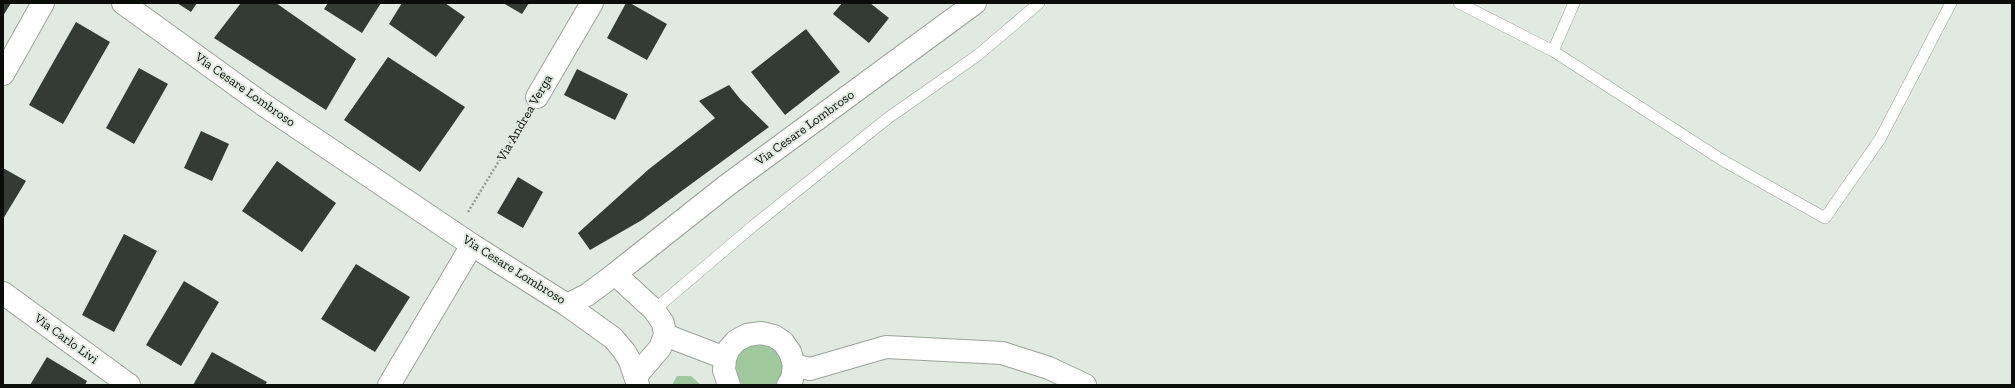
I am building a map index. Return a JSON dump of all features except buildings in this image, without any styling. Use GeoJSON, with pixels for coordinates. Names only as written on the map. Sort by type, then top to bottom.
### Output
{"type":"FeatureCollection","features":[{"type":"Feature","properties":{"kind":"street"},"geometry":{"type":"LineString","coordinates":[[3,74],[43,3]]}},
{"type":"Feature","properties":{"kind":"street","name":"Via Cesare Lombroso"},"geometry":{"type":"LineString","coordinates":[[122,3],[264,105],[567,305],[587,295],[726,186],[975,3]]}},
{"type":"Feature","properties":{"kind":"street","name":"Via Andrea Verga"},"geometry":{"type":"LineString","coordinates":[[537,97],[592,3]]}},
{"type":"Feature","properties":{"kind":"street"},"geometry":{"type":"LineString","coordinates":[[389,385],[464,238]]}},
{"type":"Feature","properties":{"kind":"street"},"geometry":{"type":"LineString","coordinates":[[615,274],[662,319],[665,335],[660,348],[637,381]]}},
{"type":"Feature","properties":{"kind":"street","name":"Via Carlo Livi"},"geometry":{"type":"LineString","coordinates":[[3,293],[130,385]]}},
{"type":"Feature","properties":{"kind":"street"},"geometry":{"type":"LineString","coordinates":[[567,305],[618,343],[630,361],[637,381]]}},
{"type":"Feature","properties":{"kind":"street"},"geometry":{"type":"LineString","coordinates":[[729,385],[724,370],[725,358],[729,349],[736,341],[747,335],[761,333],[774,336],[783,342],[790,352],[791,375],[810,368],[886,347],[1002,353],[1049,368],[1085,385]]}},
{"type":"Feature","properties":{"kind":"street"},"geometry":{"type":"LineString","coordinates":[[665,335],[725,358]]}},
{"type":"Feature","properties":{"kind":"lane"},"geometry":{"type":"LineString","coordinates":[[654,310],[753,226],[888,118],[978,55],[1038,3]]}},
{"type":"Feature","properties":{"kind":"lane"},"geometry":{"type":"LineString","coordinates":[[1459,3],[1553,51],[1722,160],[1825,218],[1880,139],[1951,3]]}},
{"type":"Feature","properties":{"kind":"lane"},"geometry":{"type":"LineString","coordinates":[[1553,51],[1574,3]]}},
{"type":"Feature","properties":{"kind":"path","name":"Via Andrea Verga"},"geometry":{"type":"LineString","coordinates":[[464,238],[537,97]]}},
{"type":"Feature","properties":{"kind":"green space"},"geometry":{"type":"Polygon","coordinates":[[[759,342],[771,345],[783,359],[783,376],[775,385],[743,385],[739,381],[735,364],[740,352],[749,344],[759,342]]]}},
{"type":"Feature","properties":{"kind":"green space"},"geometry":{"type":"Polygon","coordinates":[[[677,376],[691,376],[701,385],[672,385],[677,376]]]}}]}
